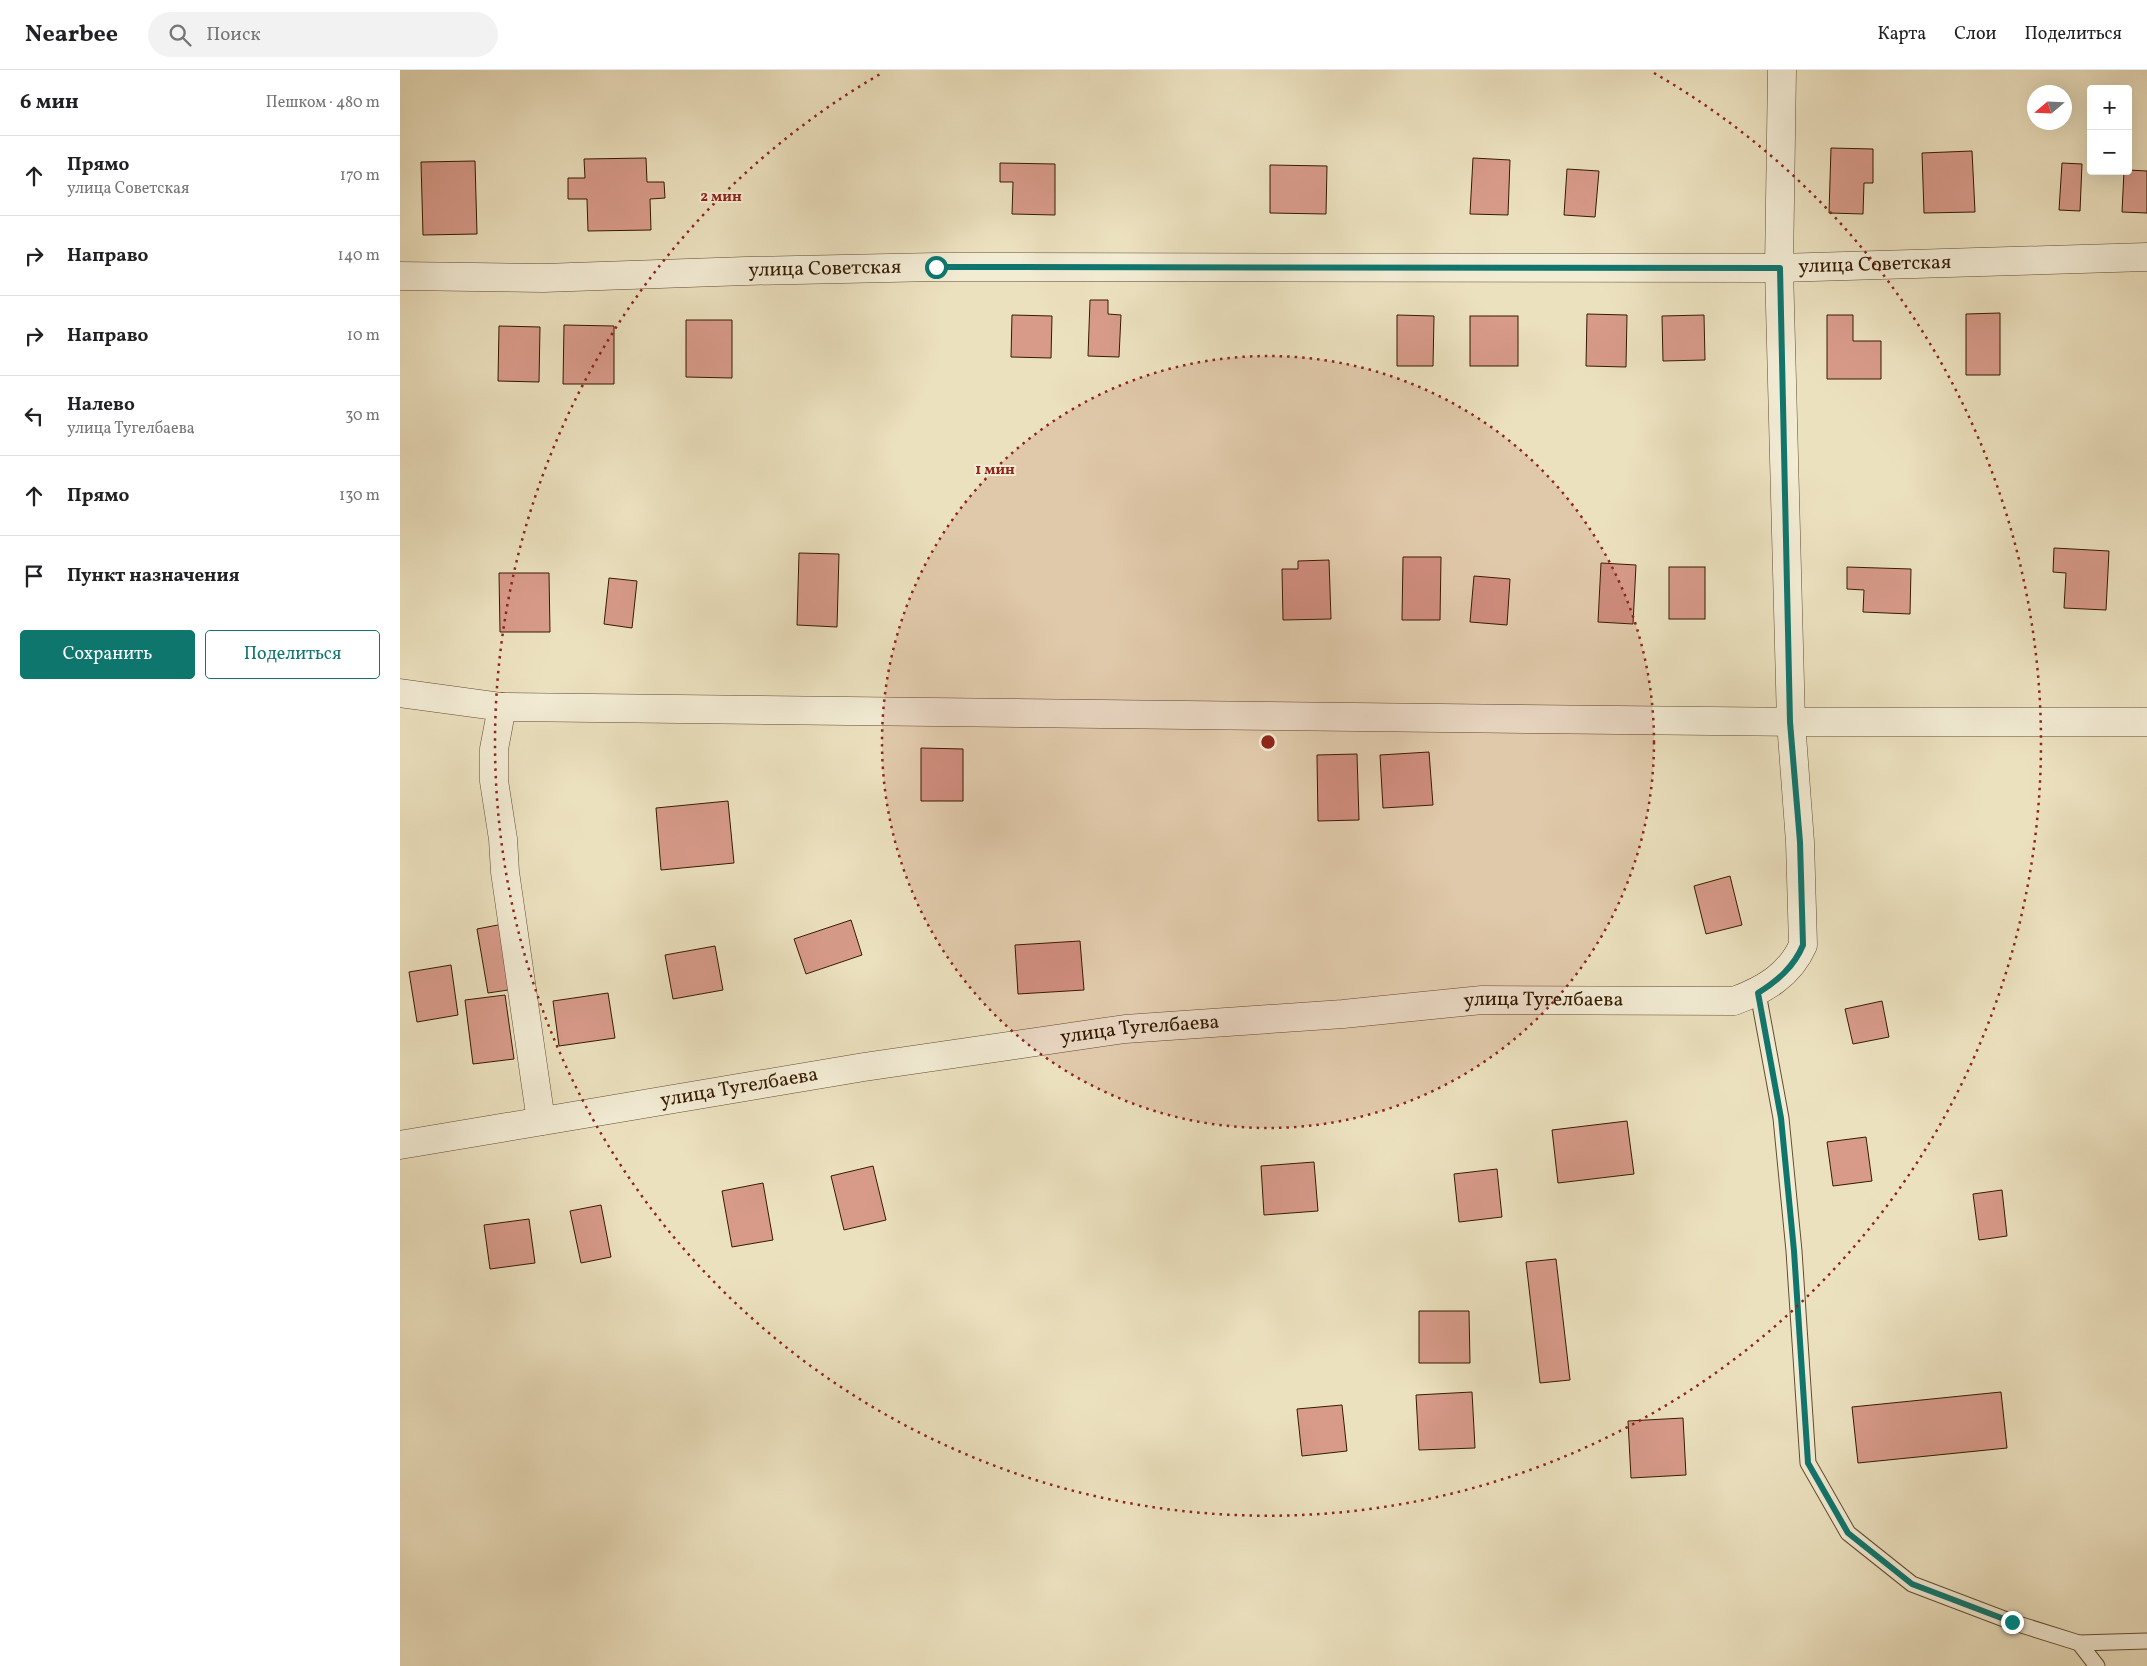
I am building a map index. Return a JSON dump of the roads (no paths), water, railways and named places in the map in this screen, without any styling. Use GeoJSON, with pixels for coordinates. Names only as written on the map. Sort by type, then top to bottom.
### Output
{"type":"FeatureCollection","features":[{"type":"Feature","properties":{"kind":"street","name":"улица Тугелбаева"},"geometry":{"type":"LineString","coordinates":[[400,1145],[864,1067],[1125,1029],[1343,1014],[1482,1000],[1711,1002],[1734,1001],[1758,993],[1790,968],[1798,958],[1803,945],[1800,842],[1790,722],[1780,268],[1782,70]]}},
{"type":"Feature","properties":{"kind":"street","name":"улица Советская"},"geometry":{"type":"LineString","coordinates":[[400,276],[543,278],[736,271],[936,267],[1780,268],[2147,257]]}},
{"type":"Feature","properties":{"kind":"street"},"geometry":{"type":"LineString","coordinates":[[400,693],[502,707],[1790,722],[2147,722]]}},
{"type":"Feature","properties":{"kind":"street"},"geometry":{"type":"LineString","coordinates":[[502,707],[494,749],[494,781],[503,839],[505,872],[541,1121]]}},
{"type":"Feature","properties":{"kind":"lane"},"geometry":{"type":"LineString","coordinates":[[1758,993],[1781,1118],[1794,1251],[1808,1463],[1848,1533],[1912,1584],[2012,1622],[2079,1643],[2147,1641]]}},
{"type":"Feature","properties":{"kind":"lane"},"geometry":{"type":"LineString","coordinates":[[2079,1643],[2097,1666]]}}]}
